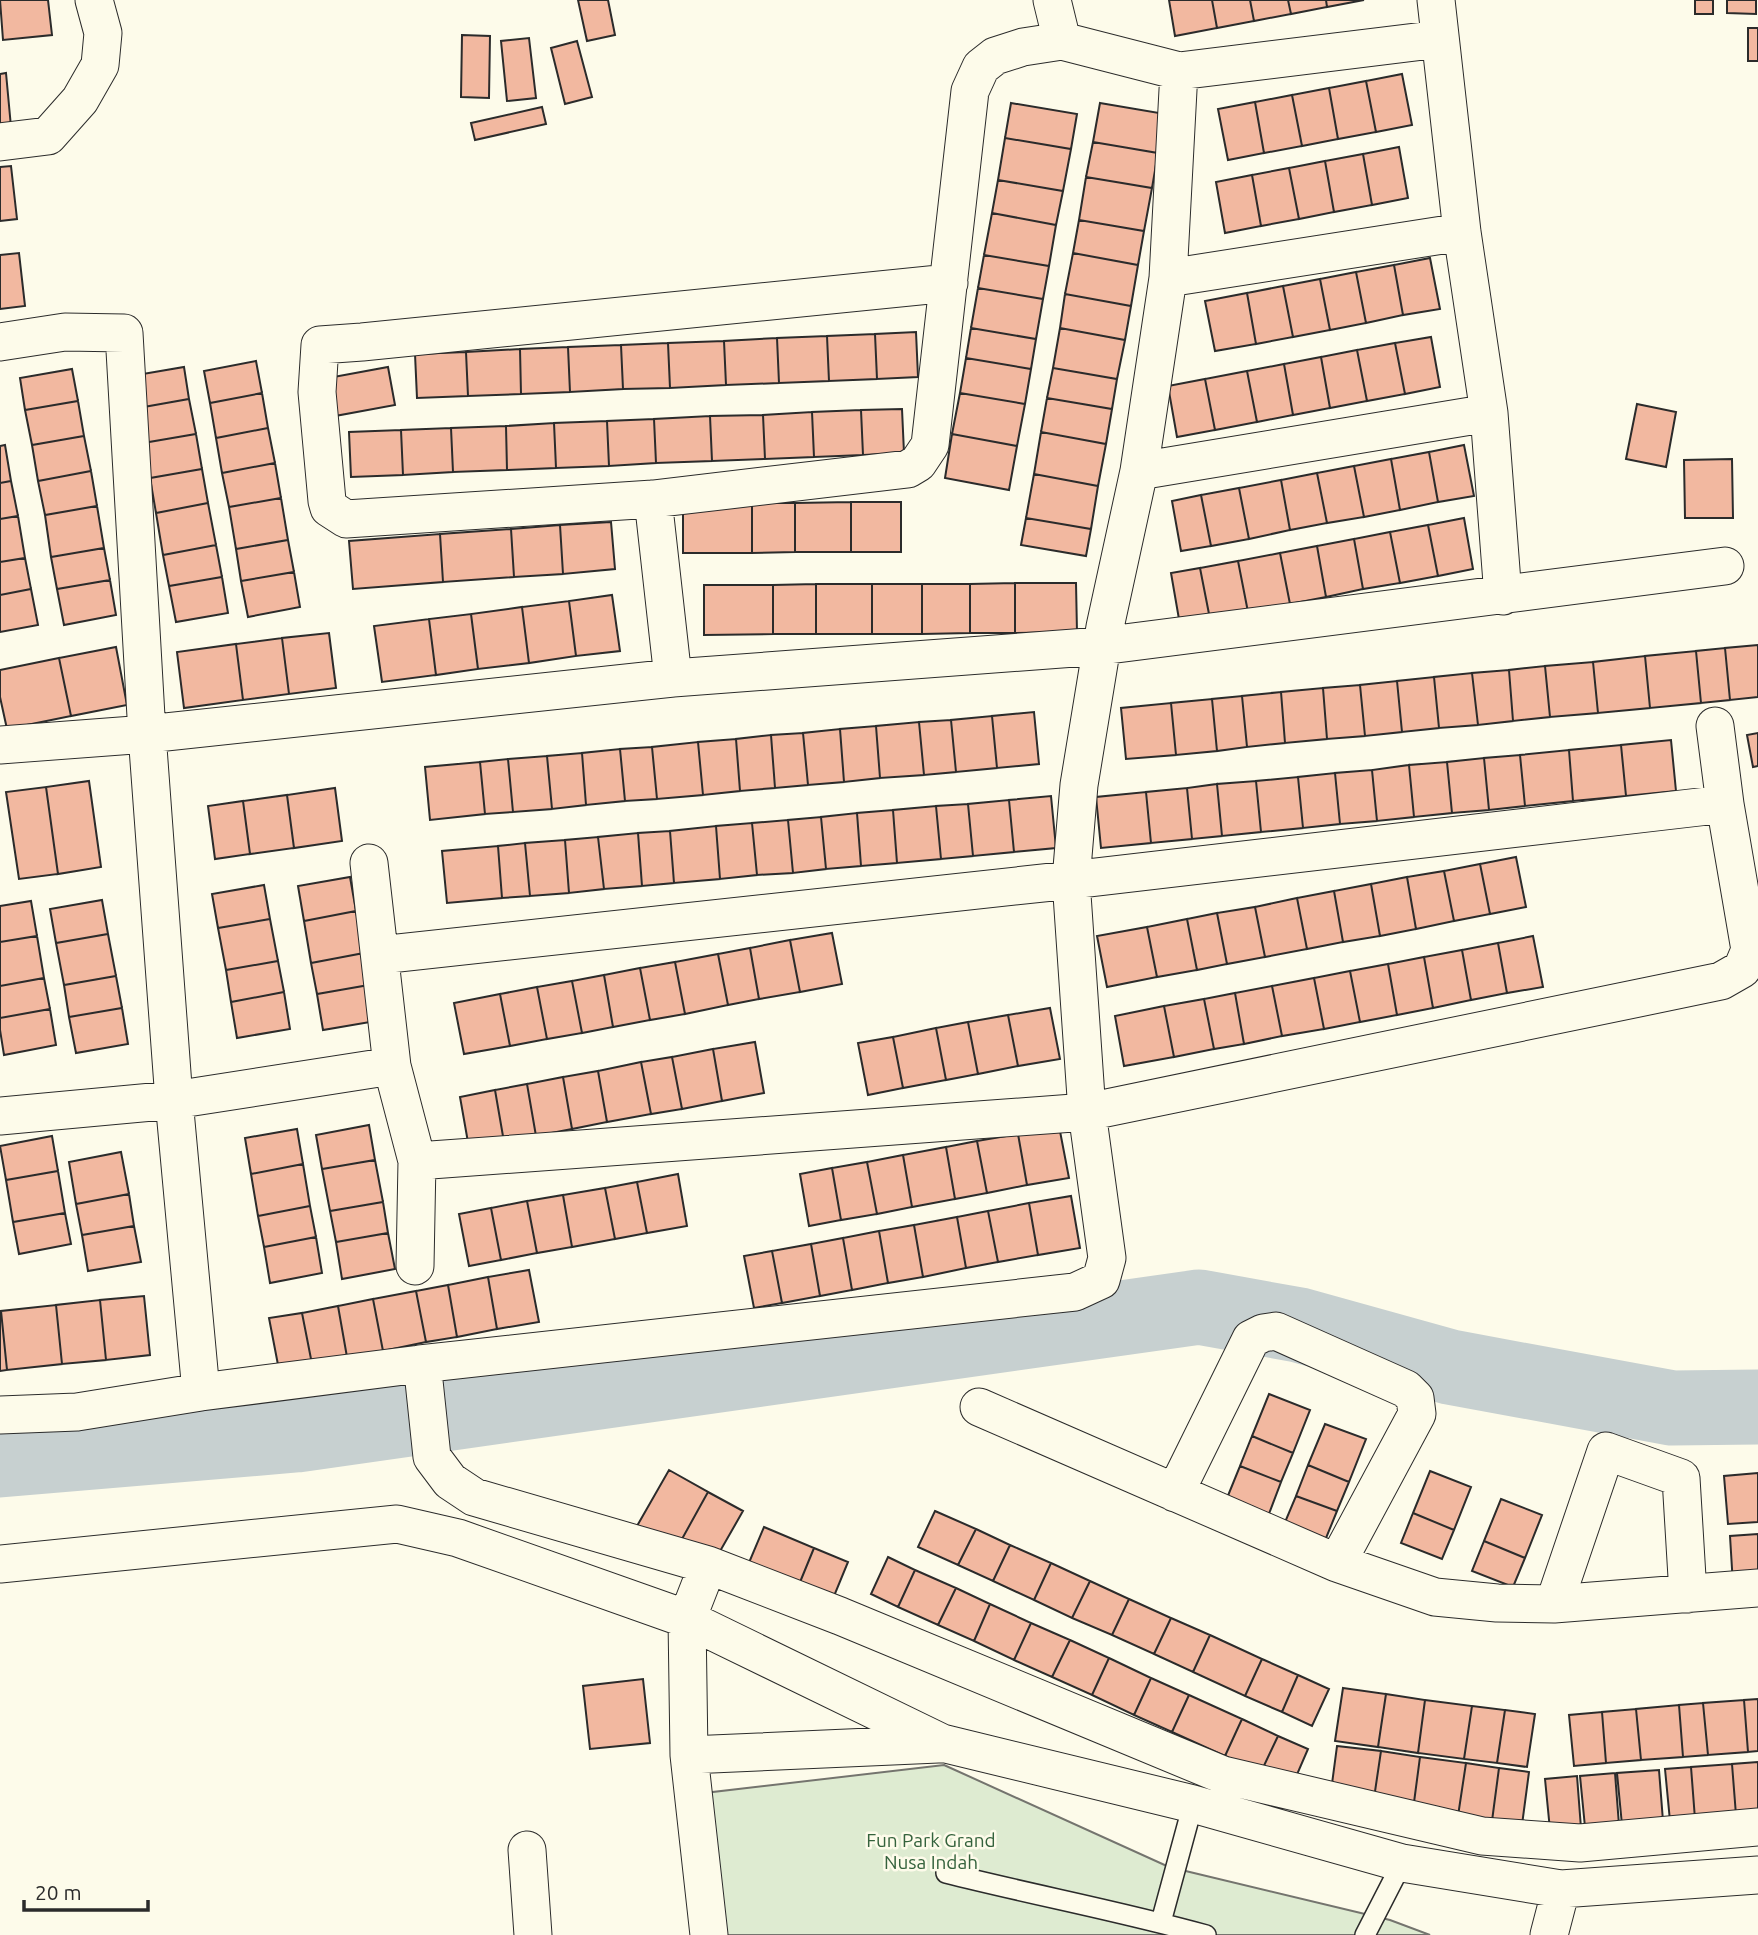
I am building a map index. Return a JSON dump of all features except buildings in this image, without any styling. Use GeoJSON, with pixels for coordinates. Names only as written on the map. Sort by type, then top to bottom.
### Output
{"type":"FeatureCollection","features":[{"type":"Feature","properties":{"kind":"street"},"geometry":{"type":"LineString","coordinates":[[0,142],[48,136],[80,100],[100,65],[103,33],[94,0]]}},
{"type":"Feature","properties":{"kind":"street"},"geometry":{"type":"LineString","coordinates":[[1052,0],[1062,41]]}},
{"type":"Feature","properties":{"kind":"street"},"geometry":{"type":"LineString","coordinates":[[1436,0],[1462,232],[1489,413],[1503,596]]}},
{"type":"Feature","properties":{"kind":"street"},"geometry":{"type":"LineString","coordinates":[[949,283],[320,345],[317,392],[327,501],[330,508],[346,519],[653,499],[908,469],[918,463],[930,444],[949,283],[970,91],[981,67],[995,56],[1023,47],[1062,41],[1179,71],[1440,39]]}},
{"type":"Feature","properties":{"kind":"street"},"geometry":{"type":"LineString","coordinates":[[0,1415],[77,1412],[201,1392],[422,1372],[1075,1292],[1101,1280],[1107,1258],[1087,1112],[1071,880],[1079,785],[1101,646],[1139,471],[1168,278],[1179,71]]}},
{"type":"Feature","properties":{"kind":"street"},"geometry":{"type":"LineString","coordinates":[[1168,278],[1462,232]]}},
{"type":"Feature","properties":{"kind":"street"},"geometry":{"type":"LineString","coordinates":[[0,342],[65,332],[124,333],[147,734],[174,1100],[201,1392]]}},
{"type":"Feature","properties":{"kind":"street"},"geometry":{"type":"LineString","coordinates":[[1139,471],[1489,413]]}},
{"type":"Feature","properties":{"kind":"street"},"geometry":{"type":"LineString","coordinates":[[653,499],[673,678]]}},
{"type":"Feature","properties":{"kind":"street"},"geometry":{"type":"LineString","coordinates":[[0,745],[147,734],[673,678],[1101,646],[1726,566]]}},
{"type":"Feature","properties":{"kind":"street"},"geometry":{"type":"LineString","coordinates":[[417,1161],[1087,1112],[1721,981],[1742,970],[1750,950],[1715,726]]}},
{"type":"Feature","properties":{"kind":"street"},"geometry":{"type":"LineString","coordinates":[[380,954],[1071,880],[1726,804]]}},
{"type":"Feature","properties":{"kind":"street"},"geometry":{"type":"LineString","coordinates":[[369,863],[392,1066],[417,1161],[415,1266]]}},
{"type":"Feature","properties":{"kind":"street"},"geometry":{"type":"LineString","coordinates":[[0,1116],[174,1100],[392,1066]]}},
{"type":"Feature","properties":{"kind":"street"},"geometry":{"type":"LineString","coordinates":[[1175,1493],[1251,1339],[1276,1331],[1406,1389],[1415,1398],[1417,1413],[1337,1563]]}},
{"type":"Feature","properties":{"kind":"street"},"geometry":{"type":"LineString","coordinates":[[422,1372],[432,1457],[450,1481],[474,1497],[708,1565],[840,1616],[1223,1775],[1482,1836],[1580,1843],[1758,1827]]}},
{"type":"Feature","properties":{"kind":"street"},"geometry":{"type":"LineString","coordinates":[[979,1407],[1337,1563],[1435,1597],[1497,1603],[1555,1604],[1758,1588]]}},
{"type":"Feature","properties":{"kind":"street"},"geometry":{"type":"LineString","coordinates":[[1555,1604],[1606,1451],[1681,1478],[1688,1594]]}},
{"type":"Feature","properties":{"kind":"street"},"geometry":{"type":"LineString","coordinates":[[458,1538],[474,1497]]}},
{"type":"Feature","properties":{"kind":"street"},"geometry":{"type":"LineString","coordinates":[[0,1564],[397,1524],[458,1538],[687,1619],[942,1744],[1193,1804],[1402,1863],[1561,1889],[1758,1875]]}},
{"type":"Feature","properties":{"kind":"street"},"geometry":{"type":"LineString","coordinates":[[708,1565],[687,1619],[689,1755],[709,1935]]}},
{"type":"Feature","properties":{"kind":"street"},"geometry":{"type":"LineString","coordinates":[[689,1755],[942,1744]]}},
{"type":"Feature","properties":{"kind":"street"},"geometry":{"type":"LineString","coordinates":[[527,1850],[533,1935]]}},
{"type":"Feature","properties":{"kind":"street"},"geometry":{"type":"LineString","coordinates":[[1549,1935],[1561,1889]]}},
{"type":"Feature","properties":{"kind":"lane"},"geometry":{"type":"LineString","coordinates":[[1161,1923],[1193,1804]]}},
{"type":"Feature","properties":{"kind":"lane"},"geometry":{"type":"LineString","coordinates":[[1365,1935],[1402,1863]]}},
{"type":"Feature","properties":{"kind":"lane"},"geometry":{"type":"LineString","coordinates":[[946,1874],[1206,1935]]}},
{"type":"Feature","properties":{"kind":"green space","name":"Fun Park Grand Nusa Indah"},"geometry":{"type":"Polygon","coordinates":[[[944,1765],[1169,1867],[1390,1920],[1430,1935],[707,1935],[696,1794],[944,1765]]]}},
{"type":"Feature","properties":{"kind":"waterway"},"geometry":{"type":"LineString","coordinates":[[0,1460],[296,1435],[1199,1307],[1299,1325],[1450,1367],[1672,1408],[1758,1407]]}}]}
